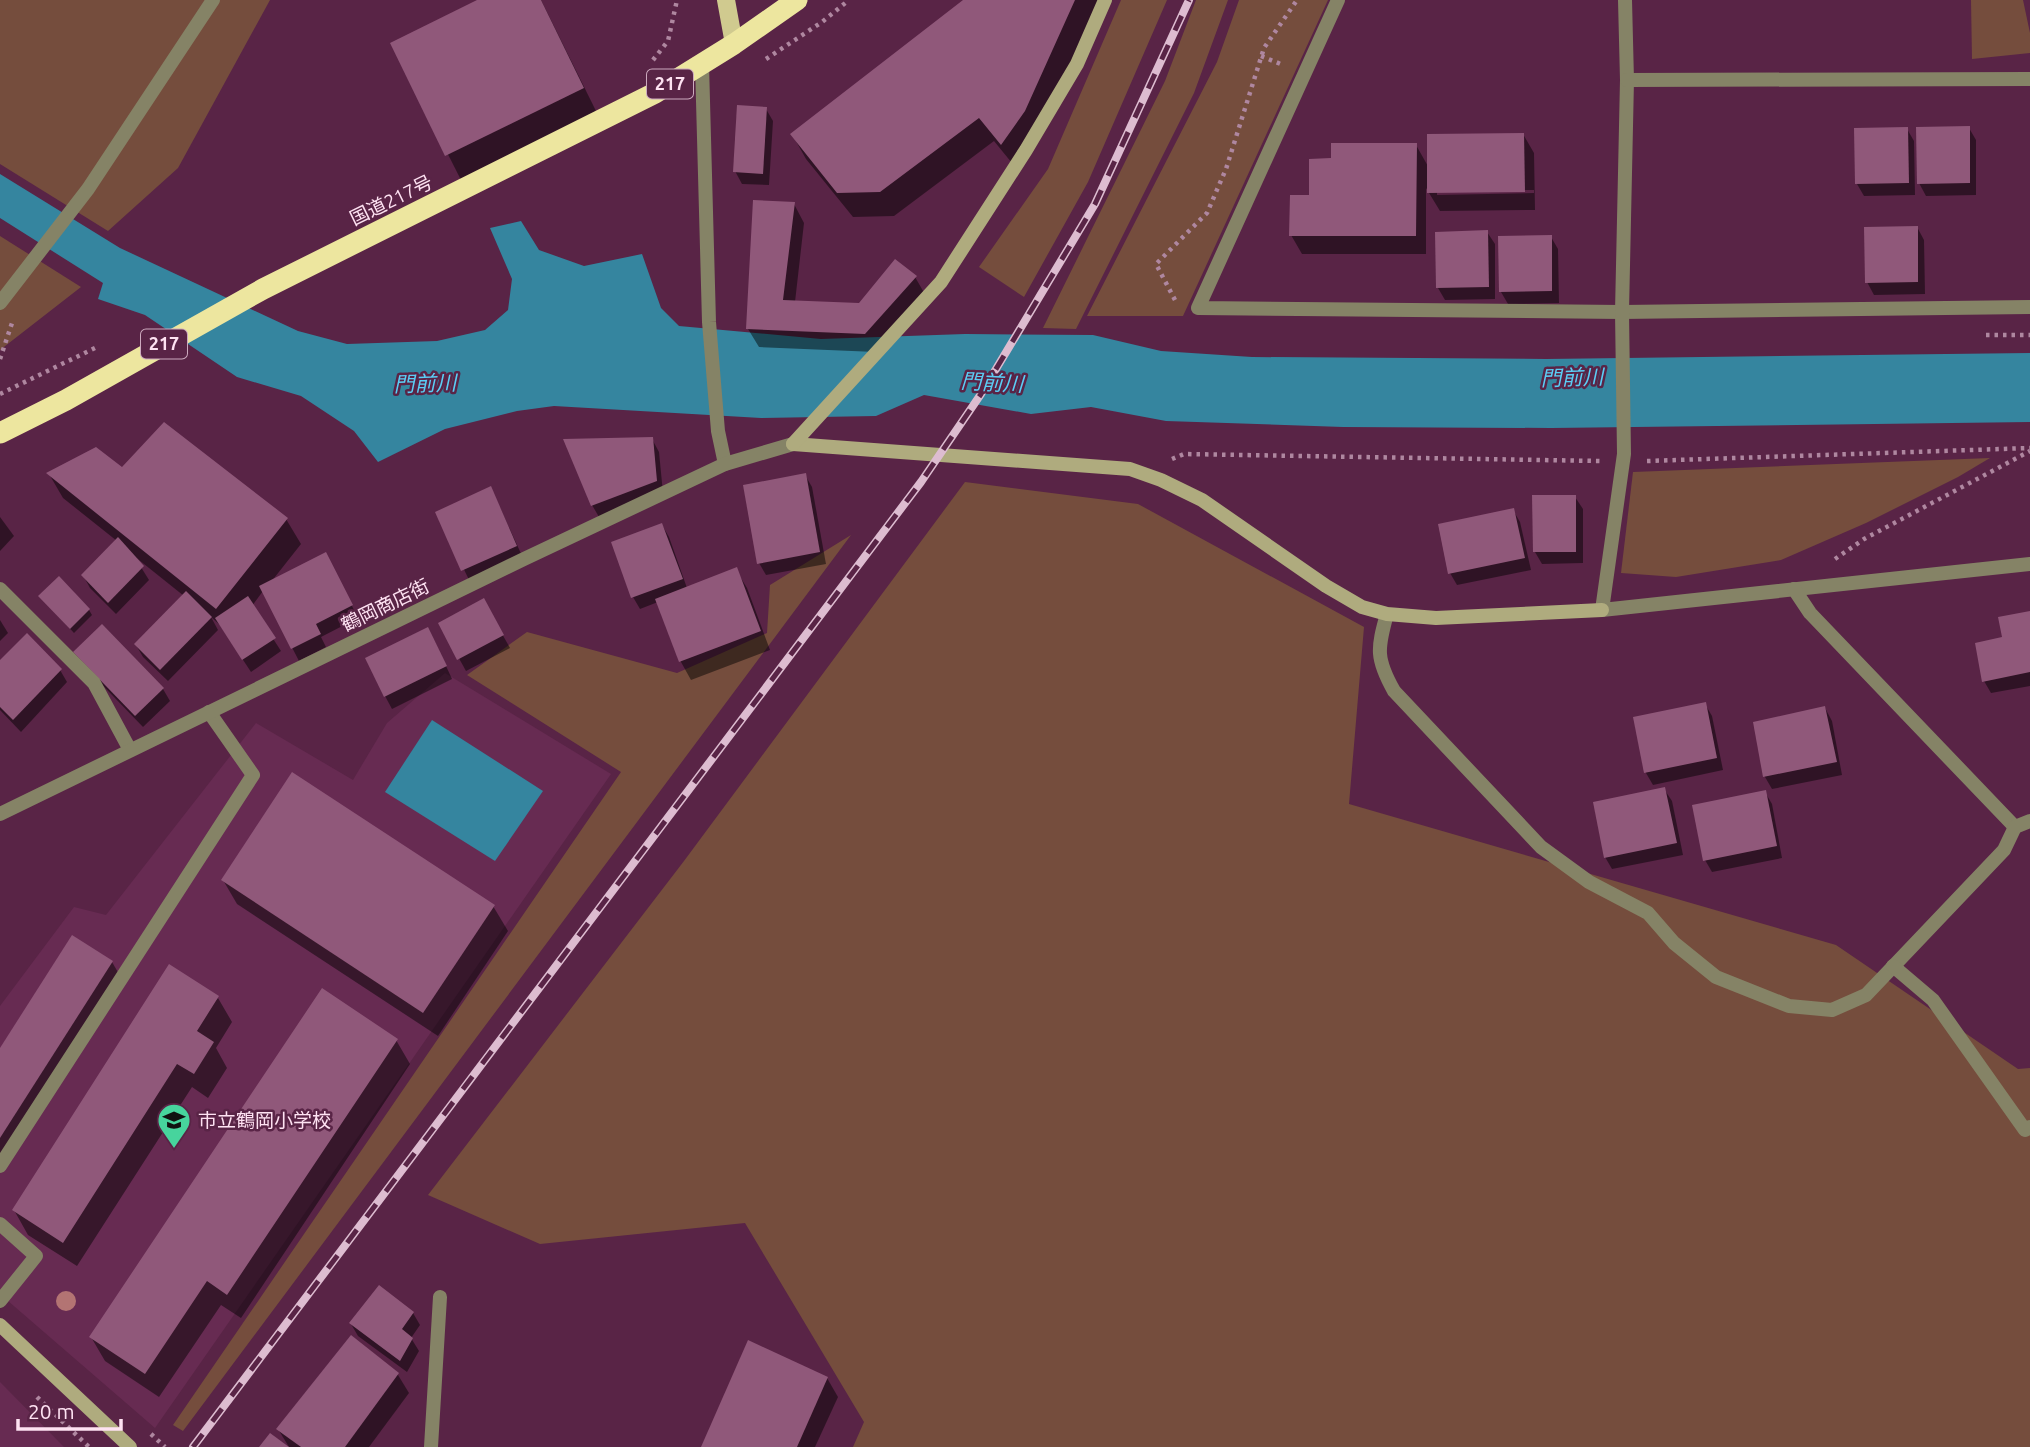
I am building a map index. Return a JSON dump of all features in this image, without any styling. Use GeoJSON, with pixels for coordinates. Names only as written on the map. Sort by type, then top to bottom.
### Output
{"type":"FeatureCollection","features":[{"type":"Feature","properties":{"kind":"highway","name":"国道217号"},"geometry":{"type":"LineString","coordinates":[[0,433],[66,400],[263,289],[655,93],[734,44],[797,0]]}},
{"type":"Feature","properties":{"kind":"main road"},"geometry":{"type":"LineString","coordinates":[[726,0],[734,44]]}},
{"type":"Feature","properties":{"kind":"street"},"geometry":{"type":"LineString","coordinates":[[0,303],[88,189],[214,0]]}},
{"type":"Feature","properties":{"kind":"street"},"geometry":{"type":"LineString","coordinates":[[793,444],[941,282],[1026,150],[1077,64],[1105,0]]}},
{"type":"Feature","properties":{"kind":"street"},"geometry":{"type":"LineString","coordinates":[[1338,0],[1198,308],[1622,312],[2030,307]]}},
{"type":"Feature","properties":{"kind":"street"},"geometry":{"type":"LineString","coordinates":[[1602,610],[1624,458],[1622,312],[1627,80],[1625,0]]}},
{"type":"Feature","properties":{"kind":"street"},"geometry":{"type":"LineString","coordinates":[[702,64],[709,322],[718,431],[725,464]]}},
{"type":"Feature","properties":{"kind":"street"},"geometry":{"type":"LineString","coordinates":[[1627,80],[2030,79]]}},
{"type":"Feature","properties":{"kind":"street"},"geometry":{"type":"LineString","coordinates":[[793,444],[1130,469],[1202,500],[1326,586],[1362,607],[1387,614],[1436,618],[1602,610],[2030,564]]}},
{"type":"Feature","properties":{"kind":"street","name":"鶴岡商店街"},"geometry":{"type":"LineString","coordinates":[[0,814],[524,558],[725,464],[793,444]]}},
{"type":"Feature","properties":{"kind":"street"},"geometry":{"type":"LineString","coordinates":[[0,589],[94,683],[130,750]]}},
{"type":"Feature","properties":{"kind":"street"},"geometry":{"type":"LineString","coordinates":[[1794,589],[1810,613],[2015,827]]}},
{"type":"Feature","properties":{"kind":"street"},"geometry":{"type":"LineString","coordinates":[[1387,614],[1380,642],[1381,668],[1394,691],[1541,847],[1589,882],[1648,913],[1674,943],[1716,977],[1789,1006],[1832,1010],[1866,995],[2004,850],[2015,827],[2030,821]]}},
{"type":"Feature","properties":{"kind":"street"},"geometry":{"type":"LineString","coordinates":[[0,1166],[253,775],[209,712]]}},
{"type":"Feature","properties":{"kind":"street"},"geometry":{"type":"LineString","coordinates":[[1893,966],[1933,1000],[2025,1130],[2030,1127]]}},
{"type":"Feature","properties":{"kind":"street"},"geometry":{"type":"LineString","coordinates":[[0,1224],[36,1256],[0,1301]]}},
{"type":"Feature","properties":{"kind":"street"},"geometry":{"type":"LineString","coordinates":[[431,1447],[440,1297]]}},
{"type":"Feature","properties":{"kind":"street"},"geometry":{"type":"LineString","coordinates":[[0,1325],[130,1447]]}},
{"type":"Feature","properties":{"kind":"path"},"geometry":{"type":"LineString","coordinates":[[1198,308],[1176,302],[1156,264],[1208,213],[1226,169],[1264,48],[1297,0]]}},
{"type":"Feature","properties":{"kind":"path"},"geometry":{"type":"LineString","coordinates":[[0,394],[103,344]]}},
{"type":"Feature","properties":{"kind":"path"},"geometry":{"type":"LineString","coordinates":[[1143,474],[1184,454],[1624,458],[2030,450]]}},
{"type":"Feature","properties":{"kind":"path"},"geometry":{"type":"LineString","coordinates":[[1834,560],[1864,539],[2030,450]]}},
{"type":"Feature","properties":{"kind":"path"},"geometry":{"type":"LineString","coordinates":[[29,1390],[89,1447]]}},
{"type":"Feature","properties":{"kind":"shaded area"},"geometry":{"type":"Polygon","coordinates":[[[0,0],[270,0],[178,168],[108,231],[0,164],[0,0]]]}},
{"type":"Feature","properties":{"kind":"shaded area"},"geometry":{"type":"Polygon","coordinates":[[[1121,0],[1167,0],[1088,182],[1024,297],[979,267],[1048,169],[1121,0]]]}},
{"type":"Feature","properties":{"kind":"shaded area"},"geometry":{"type":"Polygon","coordinates":[[[1196,0],[1228,0],[1194,93],[1076,329],[1043,328],[1165,81],[1196,0]]]}},
{"type":"Feature","properties":{"kind":"shaded area"},"geometry":{"type":"Polygon","coordinates":[[[1239,0],[1328,0],[1183,316],[1087,316],[1217,62],[1239,0]]]}},
{"type":"Feature","properties":{"kind":"shaded area"},"geometry":{"type":"Polygon","coordinates":[[[1971,0],[2023,0],[2030,33],[2030,53],[1972,59],[1971,0]]]}},
{"type":"Feature","properties":{"kind":"shaded area"},"geometry":{"type":"Polygon","coordinates":[[[0,236],[81,287],[0,350],[0,236]]]}},
{"type":"Feature","properties":{"kind":"shaded area"},"geometry":{"type":"Polygon","coordinates":[[[1990,458],[1866,523],[1781,560],[1676,577],[1621,573],[1633,472],[1990,458]]]}},
{"type":"Feature","properties":{"kind":"shaded area"},"geometry":{"type":"Polygon","coordinates":[[[965,482],[1138,504],[1364,627],[1349,804],[1836,945],[2018,1069],[2030,1068],[2030,1447],[853,1447],[864,1422],[745,1223],[540,1244],[428,1195],[684,861],[965,482]]]}},
{"type":"Feature","properties":{"kind":"shaded area"},"geometry":{"type":"Polygon","coordinates":[[[851,535],[183,1431],[173,1425],[621,772],[467,675],[527,632],[677,673],[767,633],[770,585],[851,535]]]}},
{"type":"Feature","properties":{"kind":"shaded area","name":"市立鶴岡小学校"},"geometry":{"type":"Polygon","coordinates":[[[445,673],[611,774],[155,1428],[0,1294],[0,1006],[74,907],[106,915],[256,723],[353,780],[387,723],[445,673]]]}},
{"type":"Feature","properties":{"kind":"shaded area"},"geometry":{"type":"Polygon","coordinates":[[[0,1382],[64,1447],[0,1447],[0,1382]]]}},
{"type":"Feature","properties":{"kind":"water","name":"門前川"},"geometry":{"type":"Polygon","coordinates":[[[0,174],[120,248],[298,331],[347,344],[437,341],[485,330],[508,310],[512,279],[490,228],[521,221],[539,250],[584,266],[642,254],[661,308],[679,326],[821,339],[965,334],[1093,335],[1161,351],[1252,357],[1546,359],[2030,353],[2030,422],[1551,428],[1343,427],[1166,421],[1091,407],[1031,414],[924,395],[876,416],[761,418],[554,406],[517,411],[445,429],[378,462],[354,431],[301,396],[237,377],[145,315],[98,299],[103,283],[0,218],[0,174]]]}},
{"type":"Feature","properties":{"kind":"water"},"geometry":{"type":"Polygon","coordinates":[[[432,720],[543,791],[495,861],[385,792],[432,720]]]}},
{"type":"Feature","properties":{"kind":"building"},"geometry":{"type":"Polygon","coordinates":[[[477,0],[541,0],[584,88],[445,156],[390,43],[477,0]]]}},
{"type":"Feature","properties":{"kind":"building"},"geometry":{"type":"Polygon","coordinates":[[[963,0],[1075,0],[1025,111],[1001,145],[979,118],[880,192],[837,193],[790,134],[963,0]]]}},
{"type":"Feature","properties":{"kind":"building"},"geometry":{"type":"Polygon","coordinates":[[[737,105],[767,107],[763,174],[733,172],[737,105]]]}},
{"type":"Feature","properties":{"kind":"building"},"geometry":{"type":"Polygon","coordinates":[[[1970,126],[1970,183],[1917,184],[1916,127],[1970,126]]]}},
{"type":"Feature","properties":{"kind":"building"},"geometry":{"type":"Polygon","coordinates":[[[1908,127],[1909,183],[1855,184],[1854,128],[1908,127]]]}},
{"type":"Feature","properties":{"kind":"building"},"geometry":{"type":"Polygon","coordinates":[[[1524,133],[1525,192],[1427,193],[1427,134],[1524,133]]]}},
{"type":"Feature","properties":{"kind":"building"},"geometry":{"type":"Polygon","coordinates":[[[1331,143],[1417,143],[1416,236],[1289,236],[1290,195],[1309,195],[1309,159],[1331,158],[1331,143]]]}},
{"type":"Feature","properties":{"kind":"building"},"geometry":{"type":"Polygon","coordinates":[[[753,200],[795,202],[783,300],[859,303],[895,259],[917,276],[865,334],[746,329],[753,200]]]}},
{"type":"Feature","properties":{"kind":"building"},"geometry":{"type":"Polygon","coordinates":[[[1918,226],[1918,282],[1865,283],[1864,227],[1918,226]]]}},
{"type":"Feature","properties":{"kind":"building"},"geometry":{"type":"Polygon","coordinates":[[[1488,230],[1489,287],[1436,288],[1435,232],[1488,230]]]}},
{"type":"Feature","properties":{"kind":"building"},"geometry":{"type":"Polygon","coordinates":[[[1552,235],[1552,291],[1499,292],[1498,236],[1552,235]]]}},
{"type":"Feature","properties":{"kind":"building"},"geometry":{"type":"Polygon","coordinates":[[[164,422],[288,518],[216,609],[46,473],[96,447],[122,467],[164,422]]]}},
{"type":"Feature","properties":{"kind":"building"},"geometry":{"type":"Polygon","coordinates":[[[653,437],[657,481],[591,506],[563,439],[653,437]]]}},
{"type":"Feature","properties":{"kind":"building"},"geometry":{"type":"Polygon","coordinates":[[[806,473],[820,552],[757,564],[743,485],[806,473]]]}},
{"type":"Feature","properties":{"kind":"building"},"geometry":{"type":"Polygon","coordinates":[[[491,486],[517,546],[461,571],[435,512],[491,486]]]}},
{"type":"Feature","properties":{"kind":"building"},"geometry":{"type":"Polygon","coordinates":[[[1532,495],[1576,495],[1576,552],[1533,552],[1532,495]]]}},
{"type":"Feature","properties":{"kind":"building"},"geometry":{"type":"Polygon","coordinates":[[[1514,508],[1525,558],[1448,574],[1438,524],[1514,508]]]}},
{"type":"Feature","properties":{"kind":"building"},"geometry":{"type":"Polygon","coordinates":[[[662,523],[683,579],[631,598],[611,542],[662,523]]]}},
{"type":"Feature","properties":{"kind":"building"},"geometry":{"type":"Polygon","coordinates":[[[118,537],[144,566],[108,603],[81,575],[118,537]]]}},
{"type":"Feature","properties":{"kind":"building"},"geometry":{"type":"Polygon","coordinates":[[[326,552],[353,605],[316,624],[321,634],[291,649],[259,586],[326,552]]]}},
{"type":"Feature","properties":{"kind":"building"},"geometry":{"type":"Polygon","coordinates":[[[737,567],[761,631],[679,662],[655,599],[737,567]]]}},
{"type":"Feature","properties":{"kind":"building"},"geometry":{"type":"Polygon","coordinates":[[[59,576],[90,609],[70,629],[38,596],[59,576]]]}},
{"type":"Feature","properties":{"kind":"building"},"geometry":{"type":"Polygon","coordinates":[[[186,591],[212,617],[160,670],[134,644],[186,591]]]}},
{"type":"Feature","properties":{"kind":"building"},"geometry":{"type":"Polygon","coordinates":[[[248,596],[276,638],[242,660],[215,618],[248,596]]]}},
{"type":"Feature","properties":{"kind":"building"},"geometry":{"type":"Polygon","coordinates":[[[484,598],[504,635],[457,660],[438,623],[484,598]]]}},
{"type":"Feature","properties":{"kind":"building"},"geometry":{"type":"Polygon","coordinates":[[[2030,611],[2030,672],[1982,682],[1975,643],[2002,637],[1998,617],[2030,611]]]}},
{"type":"Feature","properties":{"kind":"building"},"geometry":{"type":"Polygon","coordinates":[[[102,624],[164,688],[135,716],[73,652],[102,624]]]}},
{"type":"Feature","properties":{"kind":"building"},"geometry":{"type":"Polygon","coordinates":[[[428,627],[447,666],[384,697],[365,658],[428,627]]]}},
{"type":"Feature","properties":{"kind":"building"},"geometry":{"type":"Polygon","coordinates":[[[27,633],[62,669],[13,720],[0,707],[0,660],[27,633]]]}},
{"type":"Feature","properties":{"kind":"building"},"geometry":{"type":"Polygon","coordinates":[[[1706,702],[1717,758],[1644,773],[1633,717],[1706,702]]]}},
{"type":"Feature","properties":{"kind":"building"},"geometry":{"type":"Polygon","coordinates":[[[1825,706],[1837,762],[1763,777],[1753,722],[1825,706]]]}},
{"type":"Feature","properties":{"kind":"building"},"geometry":{"type":"Polygon","coordinates":[[[292,772],[495,905],[423,1013],[221,880],[292,772]]]}},
{"type":"Feature","properties":{"kind":"building"},"geometry":{"type":"Polygon","coordinates":[[[1665,787],[1677,843],[1604,858],[1593,802],[1665,787]]]}},
{"type":"Feature","properties":{"kind":"building"},"geometry":{"type":"Polygon","coordinates":[[[1766,790],[1777,846],[1703,861],[1692,805],[1766,790]]]}},
{"type":"Feature","properties":{"kind":"building"},"geometry":{"type":"Polygon","coordinates":[[[72,935],[113,961],[0,1138],[0,1048],[72,935]]]}},
{"type":"Feature","properties":{"kind":"building"},"geometry":{"type":"Polygon","coordinates":[[[169,964],[219,996],[197,1031],[214,1042],[194,1074],[177,1064],[63,1243],[12,1210],[169,964]]]}},
{"type":"Feature","properties":{"kind":"building"},"geometry":{"type":"Polygon","coordinates":[[[322,988],[398,1039],[227,1295],[207,1281],[145,1374],[89,1337],[322,988]]]}},
{"type":"Feature","properties":{"kind":"building"},"geometry":{"type":"Polygon","coordinates":[[[379,1285],[414,1312],[402,1329],[413,1338],[400,1361],[349,1323],[379,1285]]]}},
{"type":"Feature","properties":{"kind":"building"},"geometry":{"type":"Polygon","coordinates":[[[351,1335],[399,1373],[345,1447],[301,1447],[276,1429],[351,1335]]]}},
{"type":"Feature","properties":{"kind":"building"},"geometry":{"type":"Polygon","coordinates":[[[748,1340],[828,1377],[797,1447],[701,1447],[748,1340]]]}},
{"type":"Feature","properties":{"kind":"building"},"geometry":{"type":"Polygon","coordinates":[[[270,1433],[289,1447],[259,1447],[270,1433]]]}},
{"type":"Feature","properties":{"kind":"railway"},"geometry":{"type":"LineString","coordinates":[[193,1447],[921,482],[981,394],[1095,204],[1189,0]]}},
{"type":"Feature","properties":{"kind":"place","name":"市立鶴岡小学校"},"geometry":{"type":"Point","coordinates":[174,1150]}}]}
